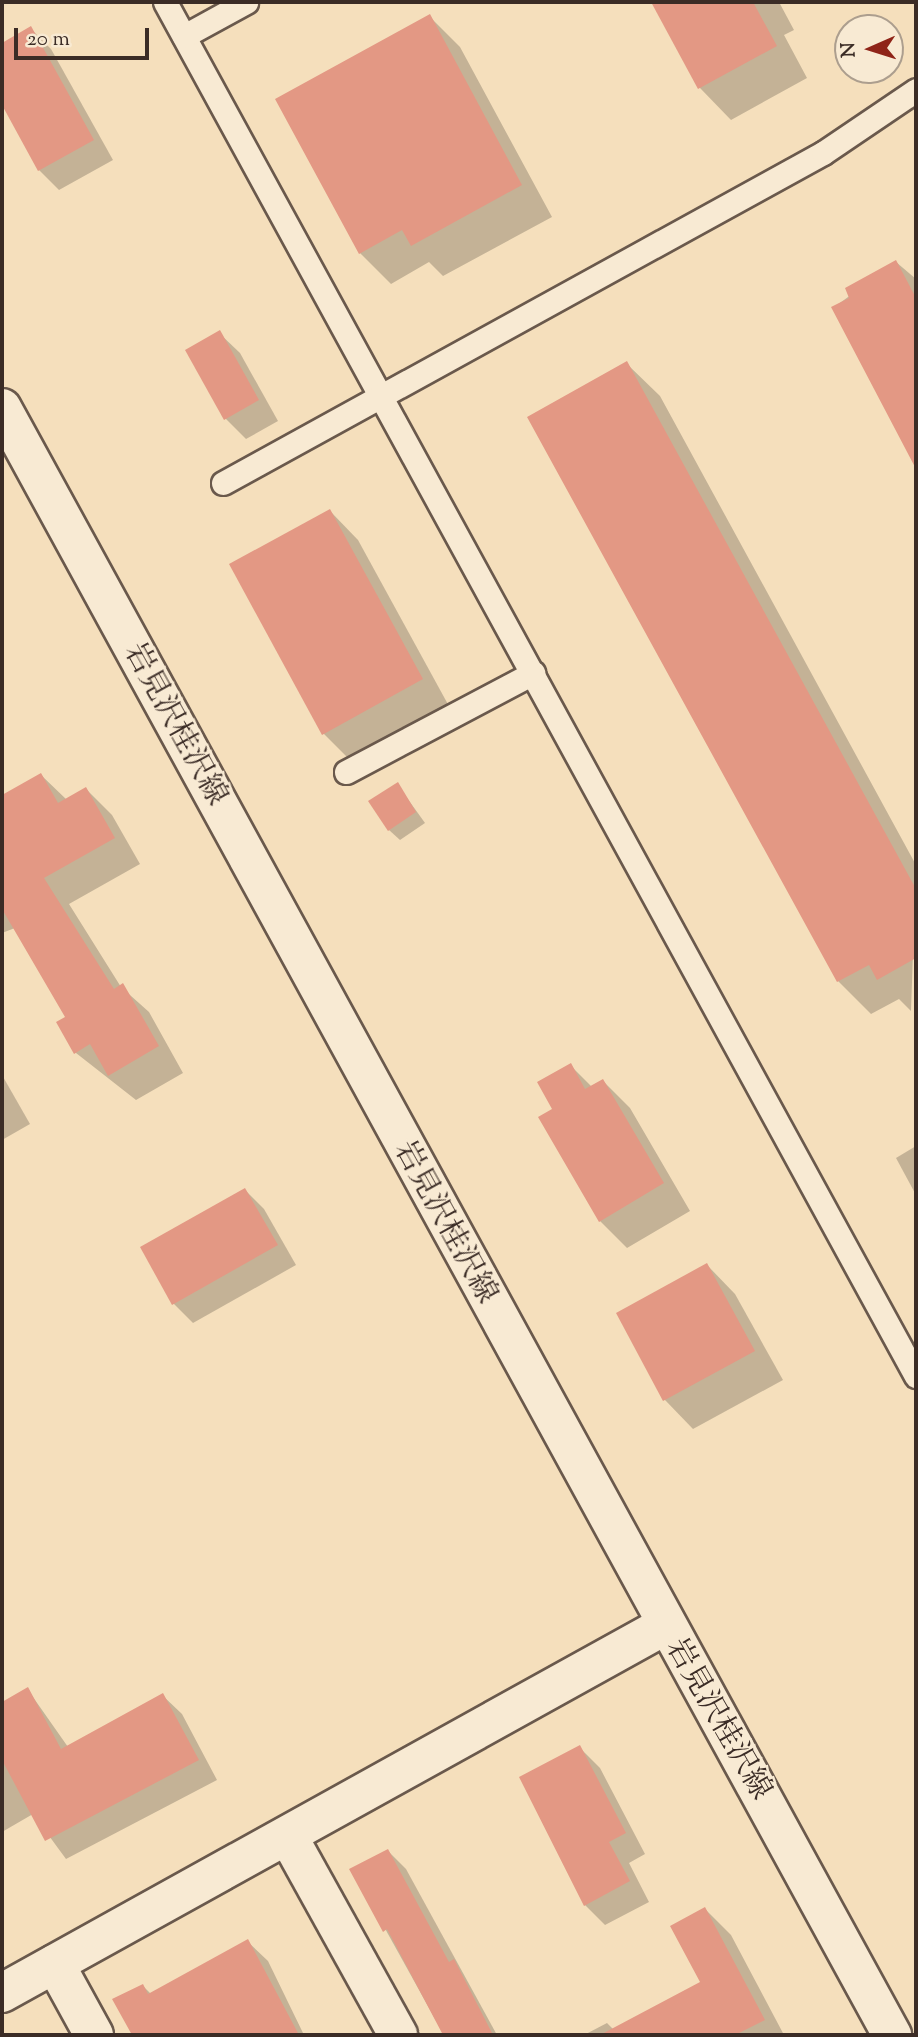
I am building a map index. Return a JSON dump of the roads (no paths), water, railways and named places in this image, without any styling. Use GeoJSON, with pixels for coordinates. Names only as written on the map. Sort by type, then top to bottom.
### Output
{"type":"FeatureCollection","features":[{"type":"Feature","properties":{"kind":"main road","name":"岩見沢桂沢線"},"geometry":{"type":"LineString","coordinates":[[2,408],[664,1626],[892,2035]]}},
{"type":"Feature","properties":{"kind":"main road"},"geometry":{"type":"LineString","coordinates":[[2,1993],[289,1838],[664,1626]]}},
{"type":"Feature","properties":{"kind":"main road"},"geometry":{"type":"LineString","coordinates":[[289,1838],[398,2035]]}},
{"type":"Feature","properties":{"kind":"main road"},"geometry":{"type":"LineString","coordinates":[[55,1964],[94,2035]]}},
{"type":"Feature","properties":{"kind":"lane"},"geometry":{"type":"LineString","coordinates":[[165,2],[916,1376]]}},
{"type":"Feature","properties":{"kind":"lane"},"geometry":{"type":"LineString","coordinates":[[184,36],[246,2]]}},
{"type":"Feature","properties":{"kind":"lane"},"geometry":{"type":"LineString","coordinates":[[223,483],[823,153],[916,90]]}},
{"type":"Feature","properties":{"kind":"lane"},"geometry":{"type":"LineString","coordinates":[[346,772],[533,673]]}}]}
